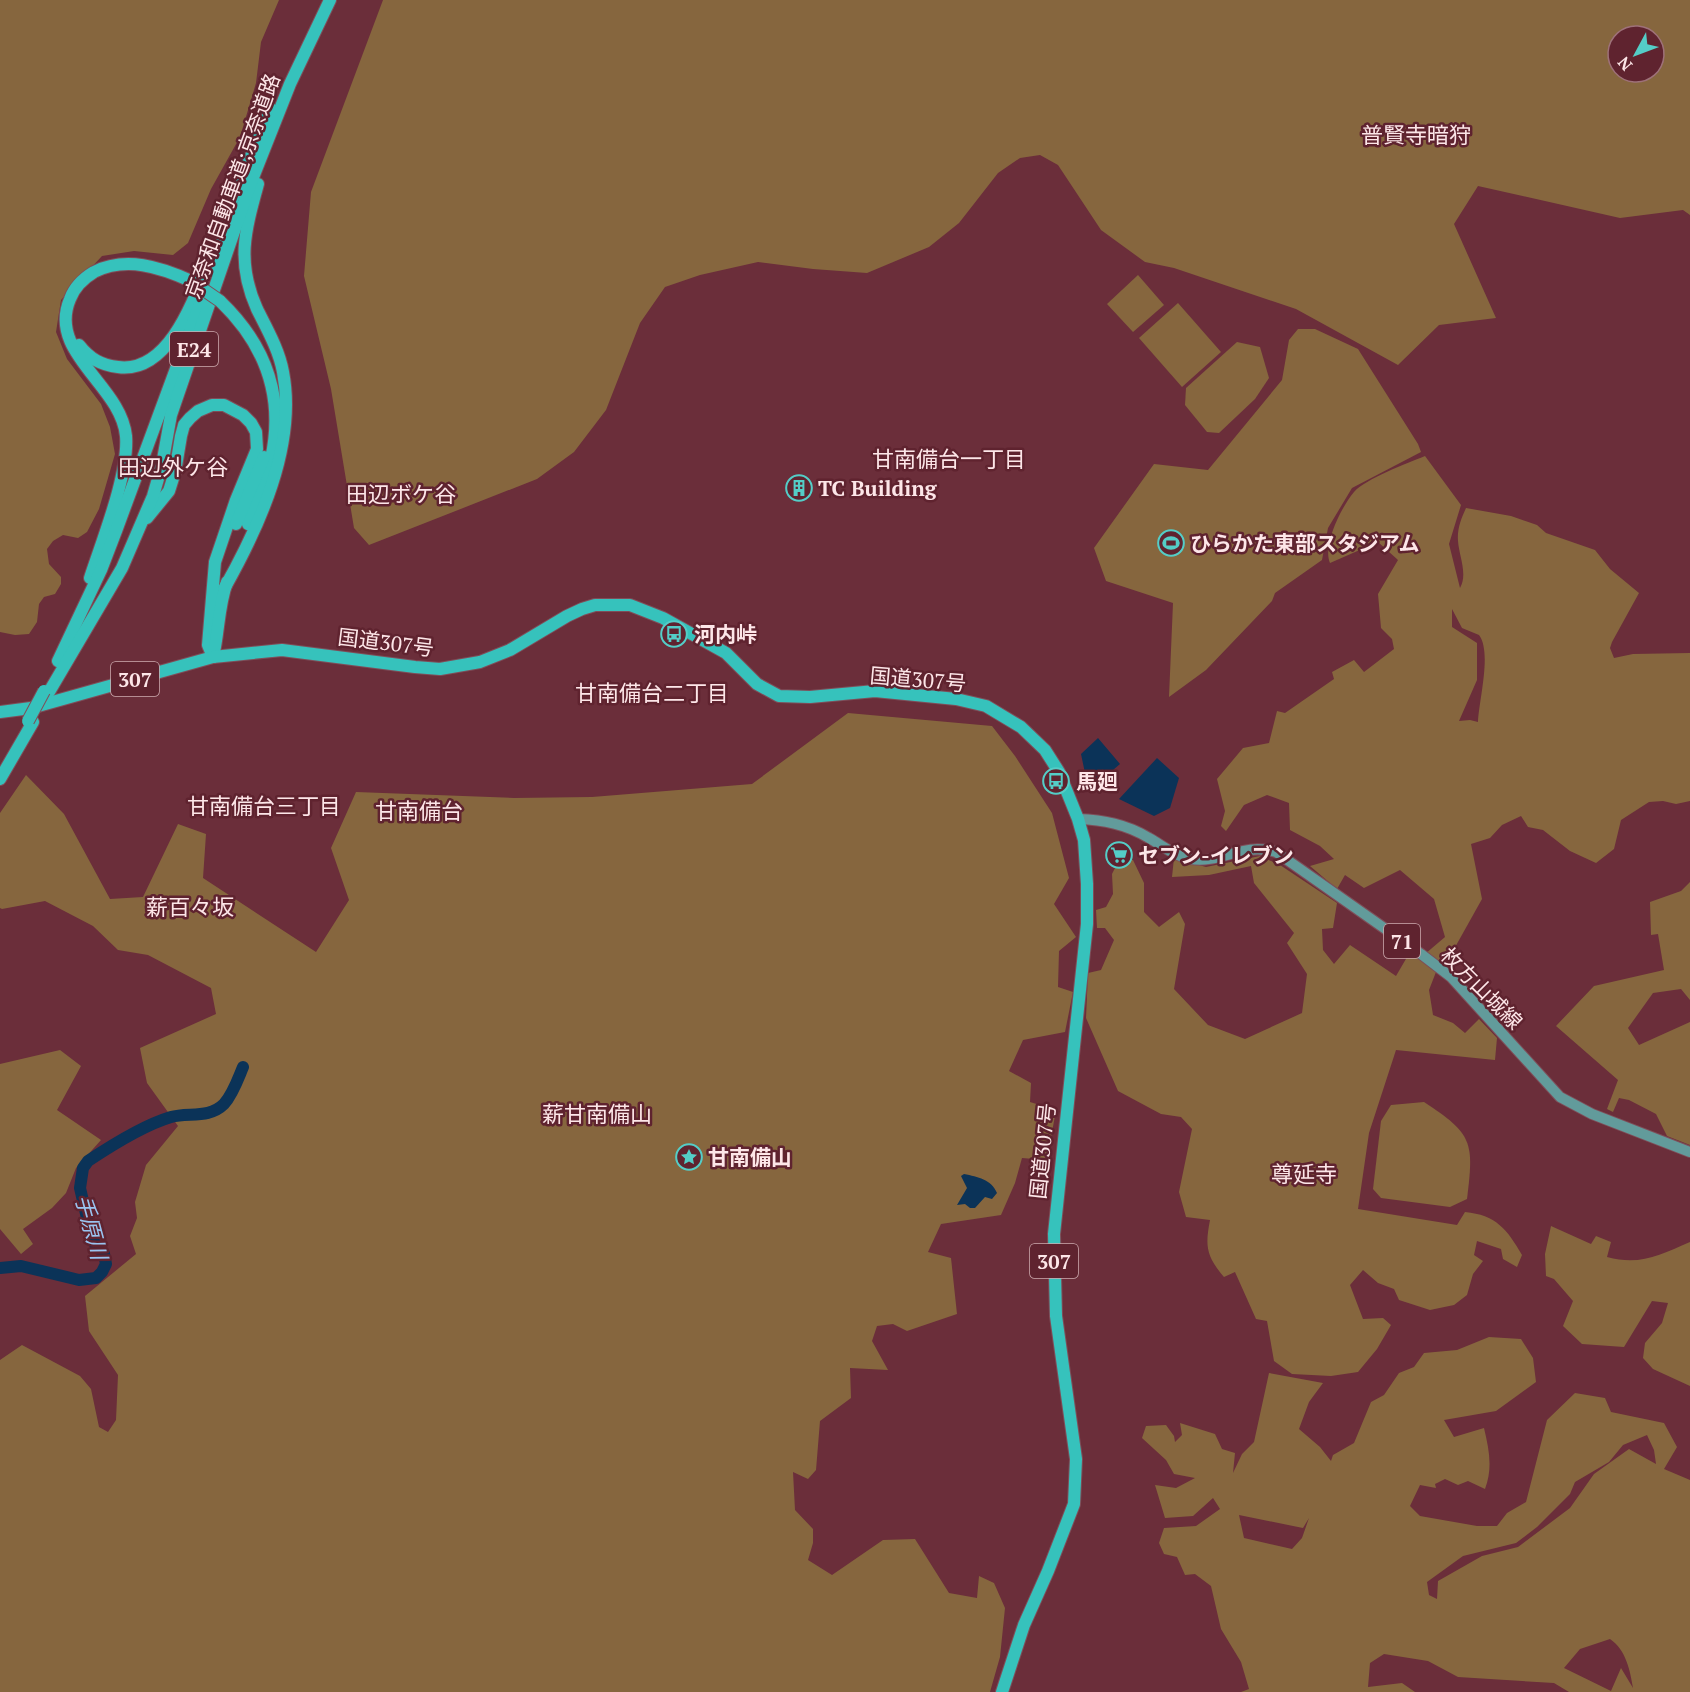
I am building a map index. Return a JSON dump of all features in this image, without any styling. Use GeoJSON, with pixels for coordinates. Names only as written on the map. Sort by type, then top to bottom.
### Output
{"type":"FeatureCollection","features":[{"type":"Feature","properties":{"kind":"highway","name":"京奈和自動車道;京奈道路"},"geometry":{"type":"LineString","coordinates":[[47,691],[53,672],[101,570],[120,522],[271,109],[323,0]]}},
{"type":"Feature","properties":{"kind":"highway","name":"京奈和自動車道;京奈道路"},"geometry":{"type":"LineString","coordinates":[[0,779],[47,691],[122,568],[139,528],[157,482],[171,416],[182,381],[250,186],[282,102],[330,0]]}},
{"type":"Feature","properties":{"kind":"highway"},"geometry":{"type":"LineString","coordinates":[[219,591],[242,557],[267,500],[285,434],[286,392],[283,370],[276,347],[256,306],[244,266],[248,224],[282,102]]}},
{"type":"Feature","properties":{"kind":"highway"},"geometry":{"type":"LineString","coordinates":[[190,284],[155,273],[137,271],[120,271],[97,278],[82,289],[74,305],[72,314],[77,340],[86,353],[100,363],[123,368],[143,363],[164,347],[186,316],[202,281],[227,211],[271,109]]}},
{"type":"Feature","properties":{"kind":"highway"},"geometry":{"type":"LineString","coordinates":[[53,672],[80,607],[105,533],[126,451],[126,435],[119,410],[70,344],[65,320],[70,297],[86,277],[113,265],[149,266],[190,284],[219,304],[243,335],[257,360],[267,393],[269,424],[266,453],[246,498],[219,591]]}},
{"type":"Feature","properties":{"kind":"highway"},"geometry":{"type":"LineString","coordinates":[[139,528],[170,491],[184,425],[190,418],[198,411],[212,405],[224,405],[243,415],[256,432],[256,449],[215,562],[219,591],[217,643],[213,657]]}},
{"type":"Feature","properties":{"kind":"highway","name":"国道307号"},"geometry":{"type":"LineString","coordinates":[[0,712],[31,708],[213,657],[282,650],[441,669],[496,657],[582,609],[595,605],[630,605],[663,618],[726,653],[757,684],[779,696],[810,697],[875,691],[956,699],[986,706],[1020,727],[1045,750],[1059,772],[1078,819],[1088,884],[1087,924],[1054,1234],[1056,1316],[1076,1459],[1074,1504],[1024,1625],[1002,1692]]}},
{"type":"Feature","properties":{"kind":"highway","name":"京奈和自動車道;京奈道路"},"geometry":{"type":"LineString","coordinates":[[0,771],[31,722]]}},
{"type":"Feature","properties":{"kind":"main road","name":"枚方山城線"},"geometry":{"type":"LineString","coordinates":[[1078,819],[1124,825],[1176,854],[1190,859],[1206,860],[1236,851],[1262,848],[1276,852],[1450,977],[1560,1097],[1592,1114],[1690,1152]]}},
{"type":"Feature","properties":{"kind":"shaded area"},"geometry":{"type":"Polygon","coordinates":[[[0,0],[279,0],[261,42],[256,83],[240,137],[211,189],[188,243],[173,255],[134,251],[102,256],[61,300],[56,332],[67,359],[101,404],[110,427],[115,454],[99,509],[87,532],[78,538],[63,535],[53,541],[47,549],[49,564],[61,577],[61,584],[55,594],[44,597],[39,604],[37,622],[29,634],[15,635],[0,632],[0,0]]]}},
{"type":"Feature","properties":{"kind":"shaded area"},"geometry":{"type":"Polygon","coordinates":[[[383,0],[1690,0],[1690,215],[1683,210],[1620,218],[1478,186],[1454,224],[1496,318],[1439,325],[1398,365],[1296,309],[1174,268],[1145,262],[1101,230],[1058,165],[1040,155],[1020,158],[998,173],[959,223],[929,247],[867,273],[758,262],[700,275],[665,287],[640,323],[606,410],[574,452],[537,479],[369,545],[354,528],[331,389],[304,276],[311,192],[383,0]]]}},
{"type":"Feature","properties":{"kind":"shaded area"},"geometry":{"type":"Polygon","coordinates":[[[1138,275],[1164,305],[1133,332],[1107,304],[1138,275]]]}},
{"type":"Feature","properties":{"kind":"shaded area"},"geometry":{"type":"Polygon","coordinates":[[[1178,303],[1221,352],[1182,387],[1139,338],[1178,303]]]}},
{"type":"Feature","properties":{"kind":"shaded area"},"geometry":{"type":"Polygon","coordinates":[[[1298,329],[1315,329],[1358,349],[1421,452],[1352,488],[1328,528],[1322,560],[1275,593],[1272,601],[1206,670],[1169,697],[1173,603],[1106,581],[1094,548],[1154,464],[1208,470],[1282,380],[1289,340],[1298,329]]]}},
{"type":"Feature","properties":{"kind":"shaded area"},"geometry":{"type":"Polygon","coordinates":[[[1237,342],[1260,347],[1269,378],[1255,399],[1219,433],[1207,432],[1185,405],[1186,388],[1237,342]]]}},
{"type":"Feature","properties":{"kind":"shaded area"},"geometry":{"type":"Polygon","coordinates":[[[1425,456],[1461,505],[1449,544],[1460,588],[1463,571],[1458,532],[1466,508],[1511,516],[1537,525],[1546,533],[1595,550],[1610,569],[1639,593],[1612,642],[1610,648],[1614,658],[1633,654],[1690,653],[1690,801],[1676,804],[1663,801],[1649,802],[1621,820],[1614,849],[1596,863],[1570,851],[1543,830],[1528,827],[1521,816],[1502,825],[1490,838],[1471,844],[1482,899],[1444,967],[1425,954],[1445,937],[1434,899],[1400,870],[1364,888],[1345,875],[1337,889],[1310,866],[1334,859],[1320,846],[1290,830],[1289,803],[1267,795],[1244,805],[1226,831],[1221,826],[1225,811],[1217,779],[1243,748],[1269,743],[1277,711],[1285,713],[1334,679],[1332,672],[1354,660],[1364,672],[1394,649],[1392,639],[1381,628],[1378,594],[1398,560],[1378,542],[1330,563],[1329,546],[1334,526],[1354,492],[1377,477],[1425,456]],[[1452,609],[1452,627],[1477,643],[1477,680],[1459,721],[1478,722],[1485,664],[1483,643],[1479,635],[1462,628],[1452,609]]]}},
{"type":"Feature","properties":{"kind":"shaded area"},"geometry":{"type":"Polygon","coordinates":[[[848,713],[992,726],[1015,756],[1052,813],[1069,878],[1054,904],[1076,937],[1059,951],[1058,987],[1073,992],[1065,1032],[1023,1040],[1009,1071],[1031,1083],[1030,1102],[1056,1110],[1047,1160],[1022,1158],[1015,1183],[1001,1215],[941,1224],[928,1252],[951,1258],[957,1314],[907,1331],[893,1324],[877,1326],[872,1341],[888,1370],[850,1368],[851,1398],[820,1421],[816,1470],[808,1479],[793,1472],[795,1510],[813,1529],[813,1543],[808,1560],[832,1575],[883,1540],[915,1539],[949,1593],[977,1598],[979,1576],[994,1583],[1005,1608],[1000,1657],[990,1692],[0,1692],[0,1360],[22,1345],[80,1376],[91,1389],[99,1427],[108,1432],[116,1420],[118,1375],[89,1331],[85,1296],[136,1254],[130,1236],[137,1218],[135,1202],[146,1165],[178,1126],[147,1083],[140,1048],[216,1014],[211,988],[148,955],[118,950],[93,926],[45,901],[0,908],[0,813],[26,775],[64,814],[110,899],[143,897],[178,824],[206,834],[203,878],[316,952],[349,900],[331,848],[356,792],[514,798],[592,797],[752,784],[848,713]]]}},
{"type":"Feature","properties":{"kind":"shaded area"},"geometry":{"type":"Polygon","coordinates":[[[1260,856],[1280,865],[1337,903],[1333,928],[1322,929],[1323,950],[1334,964],[1350,945],[1396,976],[1410,952],[1436,972],[1429,990],[1433,1015],[1453,1023],[1465,1033],[1479,1019],[1497,1038],[1495,1060],[1396,1050],[1369,1133],[1358,1209],[1457,1225],[1465,1212],[1485,1216],[1506,1231],[1522,1255],[1517,1267],[1503,1259],[1501,1249],[1477,1241],[1474,1255],[1483,1261],[1473,1274],[1467,1295],[1454,1305],[1430,1310],[1399,1300],[1394,1289],[1378,1283],[1363,1270],[1350,1285],[1363,1319],[1383,1318],[1391,1325],[1377,1349],[1358,1372],[1331,1376],[1292,1374],[1274,1361],[1267,1321],[1256,1319],[1235,1272],[1224,1277],[1210,1257],[1207,1244],[1210,1220],[1186,1217],[1179,1192],[1192,1129],[1181,1117],[1161,1114],[1118,1091],[1086,1018],[1088,973],[1101,970],[1114,940],[1105,928],[1097,928],[1096,910],[1106,907],[1113,894],[1112,874],[1120,858],[1133,860],[1144,883],[1144,912],[1159,927],[1179,912],[1185,924],[1174,989],[1208,1025],[1245,1039],[1302,1013],[1307,974],[1287,943],[1294,933],[1254,883],[1251,866],[1209,875],[1172,877],[1174,858],[1206,867],[1260,856]]]}},
{"type":"Feature","properties":{"kind":"shaded area"},"geometry":{"type":"Polygon","coordinates":[[[1690,882],[1690,1000],[1681,989],[1653,993],[1628,1028],[1639,1045],[1690,1022],[1690,1145],[1667,1136],[1656,1114],[1629,1100],[1619,1098],[1613,1112],[1607,1109],[1618,1080],[1556,1026],[1594,986],[1664,970],[1658,934],[1651,935],[1650,902],[1681,891],[1690,882]]]}},
{"type":"Feature","properties":{"kind":"shaded area"},"geometry":{"type":"Polygon","coordinates":[[[60,1050],[81,1066],[57,1110],[101,1140],[76,1168],[66,1193],[52,1208],[23,1229],[33,1244],[21,1254],[0,1229],[0,1064],[60,1050]]]}},
{"type":"Feature","properties":{"kind":"shaded area"},"geometry":{"type":"Polygon","coordinates":[[[1424,1102],[1461,1132],[1469,1152],[1467,1199],[1450,1207],[1381,1198],[1373,1189],[1381,1121],[1391,1105],[1424,1102]]]}},
{"type":"Feature","properties":{"kind":"shaded area"},"geometry":{"type":"Polygon","coordinates":[[[1551,1226],[1591,1244],[1596,1236],[1611,1242],[1607,1257],[1619,1259],[1650,1258],[1690,1242],[1690,1386],[1653,1369],[1643,1358],[1645,1343],[1662,1323],[1668,1303],[1652,1301],[1624,1347],[1582,1344],[1563,1326],[1573,1301],[1554,1279],[1546,1276],[1545,1254],[1551,1226]]]}},
{"type":"Feature","properties":{"kind":"shaded area"},"geometry":{"type":"Polygon","coordinates":[[[1489,1337],[1521,1339],[1533,1358],[1536,1382],[1496,1411],[1444,1420],[1454,1437],[1484,1428],[1489,1474],[1485,1489],[1468,1481],[1458,1485],[1445,1479],[1435,1484],[1436,1488],[1420,1485],[1410,1506],[1420,1516],[1477,1526],[1497,1526],[1507,1513],[1526,1502],[1547,1420],[1575,1393],[1605,1398],[1611,1412],[1664,1423],[1677,1447],[1664,1469],[1690,1480],[1690,1692],[1569,1692],[1554,1683],[1458,1677],[1428,1661],[1384,1654],[1370,1663],[1368,1687],[1402,1683],[1415,1692],[1241,1692],[1249,1689],[1241,1662],[1221,1629],[1211,1586],[1195,1574],[1185,1575],[1177,1557],[1164,1554],[1159,1543],[1164,1528],[1196,1526],[1220,1509],[1213,1498],[1193,1516],[1165,1518],[1155,1485],[1176,1488],[1195,1478],[1174,1474],[1166,1460],[1142,1438],[1146,1426],[1166,1425],[1174,1436],[1175,1442],[1182,1435],[1180,1423],[1215,1434],[1222,1449],[1235,1453],[1233,1473],[1242,1454],[1254,1442],[1269,1373],[1323,1383],[1309,1402],[1299,1429],[1320,1447],[1331,1461],[1333,1455],[1354,1443],[1371,1402],[1384,1395],[1399,1373],[1414,1367],[1424,1353],[1457,1350],[1489,1337]],[[1647,1435],[1623,1445],[1609,1462],[1575,1482],[1570,1494],[1537,1527],[1516,1543],[1463,1556],[1427,1582],[1429,1595],[1437,1599],[1438,1581],[1482,1556],[1518,1547],[1570,1508],[1594,1474],[1629,1449],[1656,1464],[1654,1450],[1647,1435]],[[1239,1515],[1244,1538],[1292,1549],[1302,1538],[1309,1518],[1303,1528],[1239,1515]],[[1610,1639],[1580,1649],[1564,1668],[1611,1691],[1621,1668],[1633,1688],[1624,1655],[1610,1639]]]}},
{"type":"Feature","properties":{"kind":"water"},"geometry":{"type":"Polygon","coordinates":[[[1098,738],[1120,764],[1099,782],[1096,777],[1089,781],[1081,754],[1098,738]]]}},
{"type":"Feature","properties":{"kind":"water"},"geometry":{"type":"Polygon","coordinates":[[[1157,758],[1179,778],[1170,808],[1154,816],[1119,799],[1157,758]]]}},
{"type":"Feature","properties":{"kind":"water"},"geometry":{"type":"Polygon","coordinates":[[[964,1174],[988,1182],[997,1193],[992,1199],[985,1197],[975,1208],[970,1208],[965,1204],[957,1205],[967,1188],[961,1176],[964,1174]]]}},
{"type":"Feature","properties":{"kind":"waterway","name":"手原川"},"geometry":{"type":"LineString","coordinates":[[0,1268],[21,1266],[79,1280],[96,1278],[106,1264],[104,1254],[95,1244],[90,1231],[80,1188],[83,1168],[97,1155],[150,1125],[171,1117],[212,1112],[218,1109],[230,1096],[243,1067]]}},
{"type":"Feature","properties":{"kind":"place","name":"TC Building"},"geometry":{"type":"Point","coordinates":[799,488]}},
{"type":"Feature","properties":{"kind":"place","name":"ひらかた東部スタジアム"},"geometry":{"type":"Point","coordinates":[1171,543]}},
{"type":"Feature","properties":{"kind":"place","name":"河内峠"},"geometry":{"type":"Point","coordinates":[674,634]}},
{"type":"Feature","properties":{"kind":"place","name":"馬廻"},"geometry":{"type":"Point","coordinates":[1056,781]}},
{"type":"Feature","properties":{"kind":"place","name":"セブン-イレブン"},"geometry":{"type":"Point","coordinates":[1119,855]}},
{"type":"Feature","properties":{"kind":"place","name":"甘南備山"},"geometry":{"type":"Point","coordinates":[689,1157]}},
{"type":"Feature","properties":{"kind":"district","name":"普賢寺暗狩"},"geometry":{"type":"Point","coordinates":[1416,134]}},
{"type":"Feature","properties":{"kind":"district","name":"甘南備台一丁目"},"geometry":{"type":"Point","coordinates":[949,458]}},
{"type":"Feature","properties":{"kind":"district","name":"田辺外ケ谷"},"geometry":{"type":"Point","coordinates":[173,466]}},
{"type":"Feature","properties":{"kind":"district","name":"田辺ボケ谷"},"geometry":{"type":"Point","coordinates":[401,493]}},
{"type":"Feature","properties":{"kind":"district","name":"甘南備台二丁目"},"geometry":{"type":"Point","coordinates":[652,692]}},
{"type":"Feature","properties":{"kind":"district","name":"甘南備台三丁目"},"geometry":{"type":"Point","coordinates":[264,805]}},
{"type":"Feature","properties":{"kind":"district","name":"甘南備台"},"geometry":{"type":"Point","coordinates":[419,810]}},
{"type":"Feature","properties":{"kind":"district","name":"薪百々坂"},"geometry":{"type":"Point","coordinates":[190,906]}},
{"type":"Feature","properties":{"kind":"district","name":"薪甘南備山"},"geometry":{"type":"Point","coordinates":[597,1113]}},
{"type":"Feature","properties":{"kind":"district","name":"尊延寺"},"geometry":{"type":"Point","coordinates":[1304,1173]}}]}
